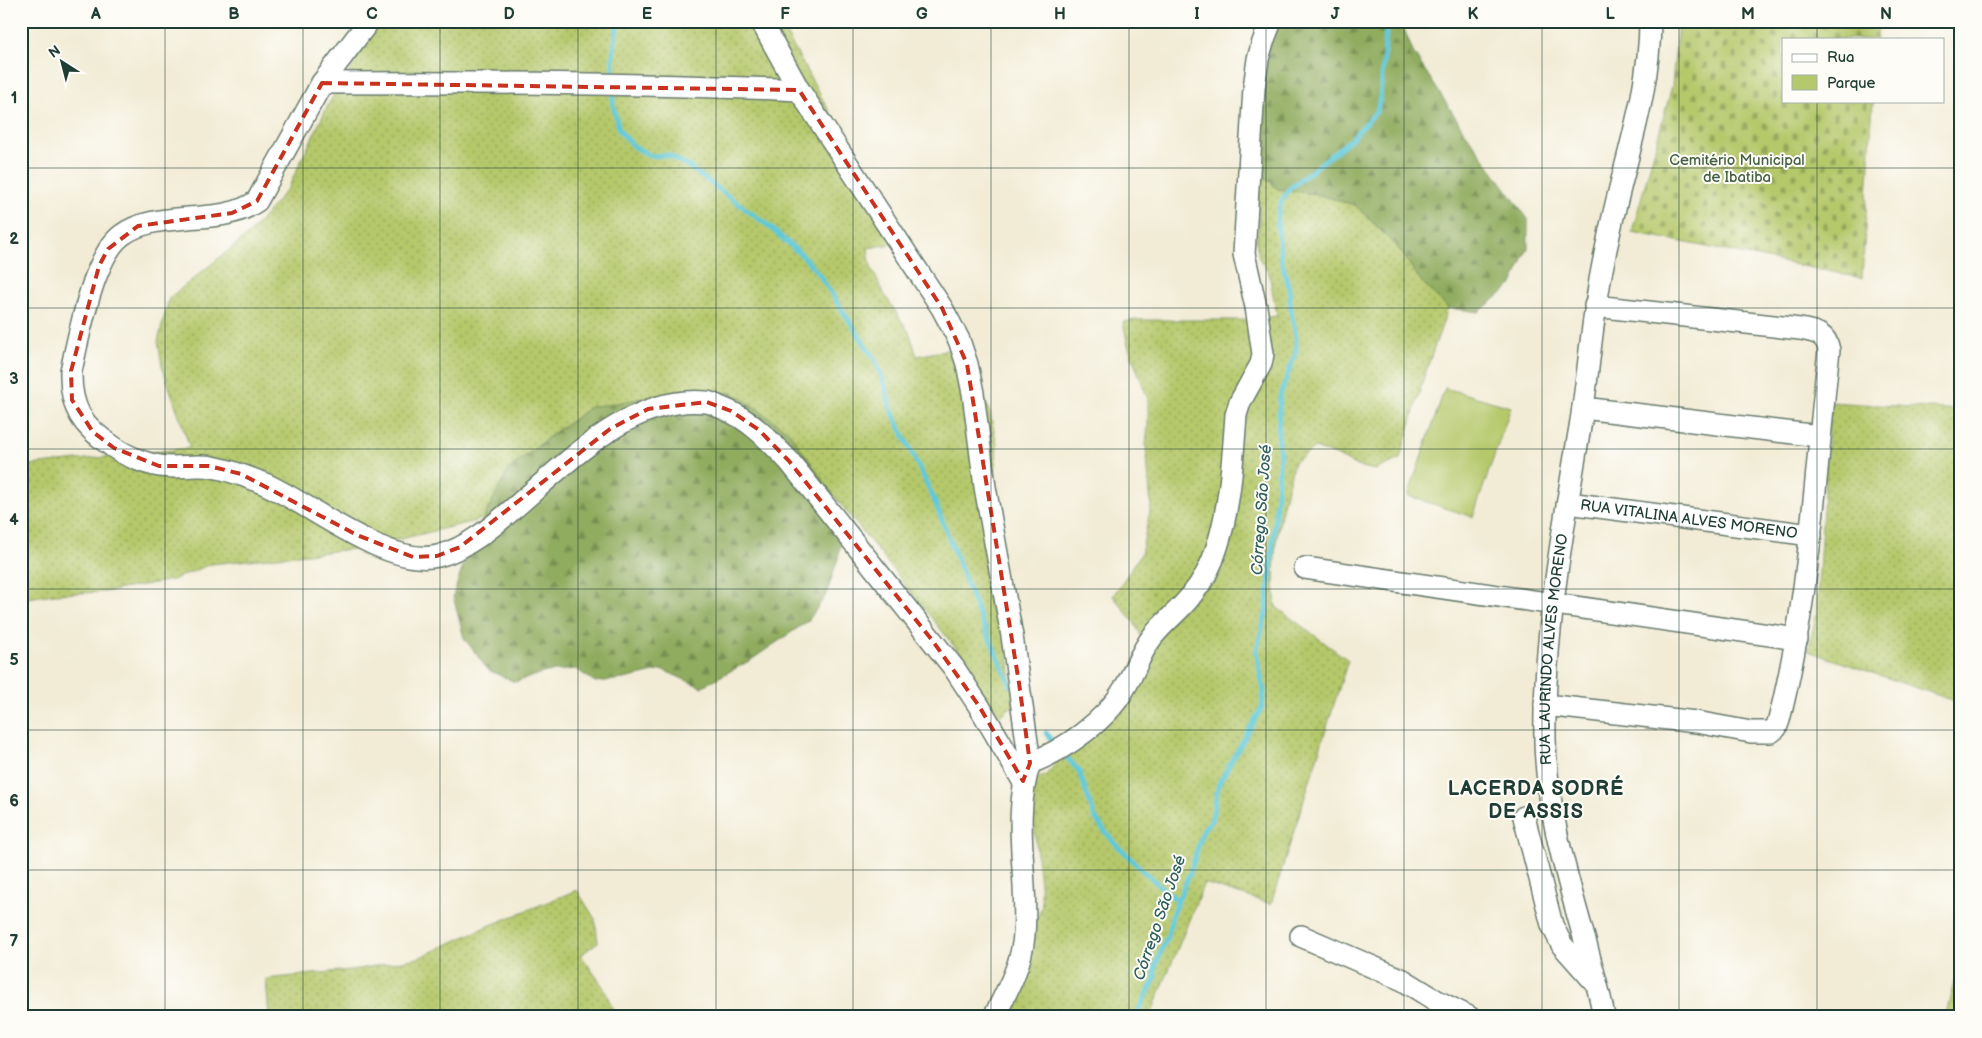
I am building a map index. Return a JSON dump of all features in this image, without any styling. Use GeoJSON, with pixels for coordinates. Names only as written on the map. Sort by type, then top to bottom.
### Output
{"type":"FeatureCollection","features":[{"type":"Feature","properties":{"kind":"street"},"geometry":{"type":"LineString","coordinates":[[369,21],[322,83],[257,201],[246,209],[232,213],[166,220],[138,226],[122,235],[108,249],[99,266],[71,371],[70,389],[72,400],[77,412],[93,432],[114,448],[159,466],[209,466],[241,474],[269,486],[357,535],[391,551],[413,558],[437,556],[460,547],[503,518],[581,452],[618,425],[648,409],[676,404],[707,402],[731,411],[759,430],[789,461],[954,668],[1027,772]]}},
{"type":"Feature","properties":{"kind":"street"},"geometry":{"type":"LineString","coordinates":[[761,21],[799,90],[942,308],[959,340],[973,393],[985,487],[1012,636],[1027,772],[1022,844],[1026,909],[1024,936],[1019,962],[994,1017]]}},
{"type":"Feature","properties":{"kind":"street"},"geometry":{"type":"LineString","coordinates":[[1027,772],[1073,741],[1108,710],[1124,690],[1152,637],[1190,598],[1217,548],[1225,514],[1236,415],[1240,402],[1261,364],[1263,354],[1256,307],[1244,254],[1254,88],[1260,50],[1271,21]]}},
{"type":"Feature","properties":{"kind":"street","name":"RUA LAURINDO ALVES MORENO"},"geometry":{"type":"LineString","coordinates":[[1604,1017],[1599,988],[1587,951],[1554,822],[1545,741],[1545,705],[1554,604],[1596,306],[1608,237],[1645,77],[1650,21]]}},
{"type":"Feature","properties":{"kind":"street"},"geometry":{"type":"LineString","coordinates":[[322,83],[437,82],[678,85],[799,90]]}},
{"type":"Feature","properties":{"kind":"street"},"geometry":{"type":"LineString","coordinates":[[1545,705],[1696,722],[1751,732],[1771,732],[1776,728],[1779,720],[1797,639],[1829,350],[1825,337],[1800,329],[1596,306]]}},
{"type":"Feature","properties":{"kind":"street"},"geometry":{"type":"LineString","coordinates":[[1583,408],[1819,436]]}},
{"type":"Feature","properties":{"kind":"street","name":"RUA VITALINA ALVES MORENO"},"geometry":{"type":"LineString","coordinates":[[1568,503],[1810,535]]}},
{"type":"Feature","properties":{"kind":"street"},"geometry":{"type":"LineString","coordinates":[[1305,568],[1797,639]]}},
{"type":"Feature","properties":{"kind":"street"},"geometry":{"type":"LineString","coordinates":[[1524,817],[1552,925],[1562,945],[1599,988]]}},
{"type":"Feature","properties":{"kind":"street"},"geometry":{"type":"LineString","coordinates":[[1301,936],[1403,980],[1469,1017]]}},
{"type":"Feature","properties":{"kind":"highlighted area"},"geometry":{"type":"Polygon","coordinates":[[[322,83],[799,90],[942,308],[967,364],[1019,683],[1030,763],[1023,781],[979,706],[932,640],[789,461],[759,430],[731,411],[707,402],[648,409],[610,429],[460,547],[437,556],[413,557],[357,535],[241,474],[209,466],[159,466],[114,448],[93,432],[72,400],[71,371],[99,266],[108,249],[138,226],[232,213],[257,201],[322,83]]]}},
{"type":"Feature","properties":{"kind":"green space"},"geometry":{"type":"Polygon","coordinates":[[[362,21],[779,21],[852,152],[911,241],[868,248],[871,267],[883,292],[910,334],[917,356],[957,348],[980,389],[990,413],[997,444],[992,521],[1014,705],[998,717],[958,651],[831,492],[789,432],[679,391],[608,405],[592,406],[509,469],[483,519],[364,548],[211,564],[172,580],[105,592],[54,594],[21,599],[21,466],[190,448],[162,366],[158,341],[169,298],[249,234],[288,188],[329,103],[356,61],[360,45],[362,21]]]}},
{"type":"Feature","properties":{"kind":"green space"},"geometry":{"type":"Polygon","coordinates":[[[1263,21],[1401,21],[1413,52],[1467,135],[1528,219],[1528,248],[1512,285],[1479,312],[1448,308],[1421,281],[1397,246],[1355,205],[1316,194],[1278,189],[1257,171],[1263,21]]]}},
{"type":"Feature","properties":{"kind":"green space","name":"Cemitério Municipal de Ibatiba"},"geometry":{"type":"Polygon","coordinates":[[[1678,21],[1878,21],[1877,38],[1782,38],[1782,102],[1873,102],[1862,278],[1632,232],[1672,86],[1678,21]]]}},
{"type":"Feature","properties":{"kind":"green space"},"geometry":{"type":"Polygon","coordinates":[[[1257,171],[1278,189],[1316,194],[1355,205],[1397,246],[1421,281],[1448,308],[1424,377],[1400,459],[1375,470],[1357,466],[1336,455],[1315,448],[1294,462],[1284,499],[1275,550],[1274,587],[1276,607],[1348,660],[1271,904],[1204,883],[1150,1017],[998,1017],[1008,997],[1042,905],[1030,782],[1046,775],[1092,721],[1123,693],[1142,638],[1134,622],[1113,596],[1141,554],[1151,506],[1146,446],[1148,400],[1128,345],[1123,322],[1135,320],[1244,320],[1277,316],[1269,273],[1259,258],[1256,240],[1259,224],[1257,171]]]}},
{"type":"Feature","properties":{"kind":"green space"},"geometry":{"type":"Polygon","coordinates":[[[1445,388],[1511,407],[1473,517],[1408,496],[1445,388]]]}},
{"type":"Feature","properties":{"kind":"green space"},"geometry":{"type":"Polygon","coordinates":[[[679,391],[732,393],[742,398],[789,432],[831,492],[834,511],[842,535],[838,559],[826,595],[808,621],[751,660],[701,687],[663,670],[624,679],[595,682],[576,669],[546,672],[515,682],[488,670],[464,638],[453,596],[464,563],[509,469],[592,406],[608,405],[679,391]]]}},
{"type":"Feature","properties":{"kind":"green space"},"geometry":{"type":"Polygon","coordinates":[[[1830,402],[1961,410],[1961,703],[1808,651],[1816,616],[1830,402]]]}},
{"type":"Feature","properties":{"kind":"green space"},"geometry":{"type":"Polygon","coordinates":[[[577,890],[595,919],[598,942],[581,955],[604,988],[616,1017],[269,1017],[266,979],[359,969],[418,958],[481,929],[577,890]]]}},
{"type":"Feature","properties":{"kind":"green space"},"geometry":{"type":"Polygon","coordinates":[[[1961,956],[1961,1017],[1945,1017],[1961,956]]]}},
{"type":"Feature","properties":{"kind":"waterway"},"geometry":{"type":"LineString","coordinates":[[613,79],[613,55],[618,21]]}},
{"type":"Feature","properties":{"kind":"waterway","name":"Córrego São José"},"geometry":{"type":"LineString","coordinates":[[1135,1017],[1155,979],[1155,967],[1168,934],[1173,912],[1190,873],[1203,830],[1211,821],[1219,783],[1262,707],[1264,691],[1256,652],[1266,613],[1270,576],[1280,456],[1278,434],[1280,396],[1296,352],[1296,336],[1289,288],[1281,259],[1277,219],[1281,202],[1289,189],[1351,139],[1377,111],[1380,98],[1387,21]]}},
{"type":"Feature","properties":{"kind":"waterway"},"geometry":{"type":"LineString","coordinates":[[613,90],[613,105],[619,130],[633,146],[651,156],[668,155],[686,165],[766,224],[804,257],[820,276],[875,360],[884,383],[890,407],[933,497],[978,613],[1011,686]]}},
{"type":"Feature","properties":{"kind":"waterway"},"geometry":{"type":"LineString","coordinates":[[1046,733],[1056,745]]}},
{"type":"Feature","properties":{"kind":"waterway"},"geometry":{"type":"LineString","coordinates":[[1062,752],[1079,771],[1095,818],[1110,838],[1145,873],[1177,900]]}},
{"type":"Feature","properties":{"kind":"district","name":"LACERDA SODRÉ DE ASSIS"},"geometry":{"type":"Point","coordinates":[1536,800]}}]}
